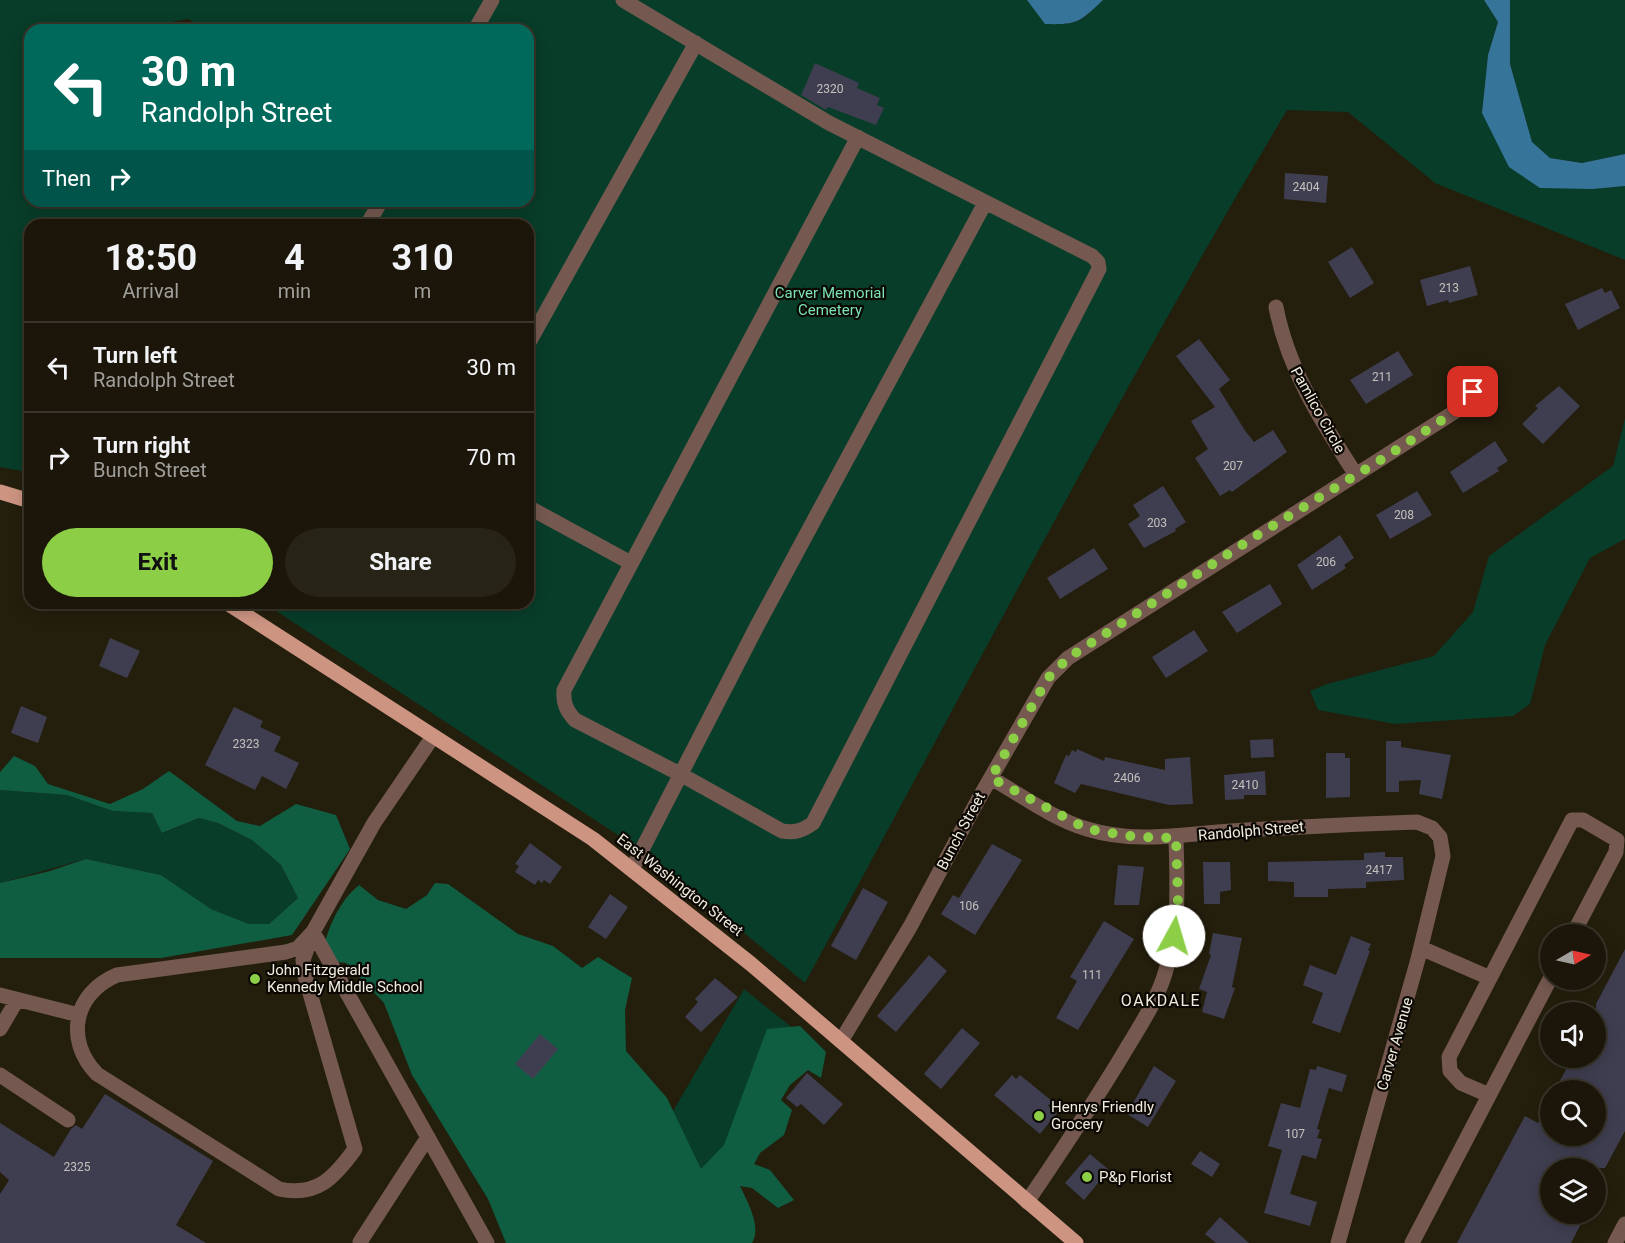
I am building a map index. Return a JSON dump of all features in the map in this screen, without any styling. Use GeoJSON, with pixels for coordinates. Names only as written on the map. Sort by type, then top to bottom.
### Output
{"type":"FeatureCollection","features":[{"type":"Feature","properties":{"kind":"main road"},"geometry":{"type":"LineString","coordinates":[[0,492],[24,499]]}},
{"type":"Feature","properties":{"kind":"main road","name":"East Washington Street"},"geometry":{"type":"LineString","coordinates":[[236,609],[432,738],[592,839],[632,869],[751,964],[1076,1243]]}},
{"type":"Feature","properties":{"kind":"street"},"geometry":{"type":"LineString","coordinates":[[478,24],[492,0]]}},
{"type":"Feature","properties":{"kind":"street"},"geometry":{"type":"LineString","coordinates":[[623,0],[858,137],[1092,256],[1098,262],[1099,269],[813,823],[803,831],[782,831],[680,774],[575,720],[567,711],[563,699],[564,690],[631,562],[858,137]]}},
{"type":"Feature","properties":{"kind":"street"},"geometry":{"type":"LineString","coordinates":[[534,333],[696,43]]}},
{"type":"Feature","properties":{"kind":"street"},"geometry":{"type":"LineString","coordinates":[[632,869],[680,774],[985,202]]}},
{"type":"Feature","properties":{"kind":"street","name":"Pamlico Circle"},"geometry":{"type":"LineString","coordinates":[[1276,307],[1282,338],[1296,374],[1356,476]]}},
{"type":"Feature","properties":{"kind":"street","name":"Bunch Street"},"geometry":{"type":"LineString","coordinates":[[841,1041],[910,927],[1048,678],[1068,658],[1256,536],[1356,476],[1456,411],[1473,392],[1483,374]]}},
{"type":"Feature","properties":{"kind":"street"},"geometry":{"type":"LineString","coordinates":[[534,510],[631,562]]}},
{"type":"Feature","properties":{"kind":"street"},"geometry":{"type":"LineString","coordinates":[[313,932],[298,948],[286,952],[117,975],[100,982],[90,993],[79,1015],[81,1051],[87,1064],[97,1074],[279,1189],[289,1191],[314,1189],[333,1175],[355,1149],[305,976],[303,960],[313,932],[375,823],[432,738]]}},
{"type":"Feature","properties":{"kind":"street","name":"Randolph Street"},"geometry":{"type":"LineString","coordinates":[[991,778],[1087,829],[1136,837],[1176,838],[1220,831],[1417,822],[1432,828],[1442,844]]}},
{"type":"Feature","properties":{"kind":"street"},"geometry":{"type":"LineString","coordinates":[[1489,1095],[1461,1083],[1450,1071],[1449,1057],[1572,820],[1583,820],[1617,840],[1616,852],[1578,924]]}},
{"type":"Feature","properties":{"kind":"street"},"geometry":{"type":"LineString","coordinates":[[1027,1202],[1095,1101],[1146,1016],[1166,971],[1174,936],[1178,899],[1176,838]]}},
{"type":"Feature","properties":{"kind":"street","name":"Carver Avenue"},"geometry":{"type":"LineString","coordinates":[[1338,1243],[1421,948],[1443,856],[1442,844]]}},
{"type":"Feature","properties":{"kind":"street"},"geometry":{"type":"LineString","coordinates":[[313,932],[487,1243]]}},
{"type":"Feature","properties":{"kind":"street"},"geometry":{"type":"LineString","coordinates":[[1421,948],[1490,978]]}},
{"type":"Feature","properties":{"kind":"street"},"geometry":{"type":"LineString","coordinates":[[1412,1243],[1544,990]]}},
{"type":"Feature","properties":{"kind":"street"},"geometry":{"type":"LineString","coordinates":[[0,995],[79,1015]]}},
{"type":"Feature","properties":{"kind":"street"},"geometry":{"type":"LineString","coordinates":[[0,1029],[17,1000]]}},
{"type":"Feature","properties":{"kind":"street"},"geometry":{"type":"LineString","coordinates":[[0,1075],[68,1120]]}},
{"type":"Feature","properties":{"kind":"street"},"geometry":{"type":"LineString","coordinates":[[360,1242],[428,1137]]}},
{"type":"Feature","properties":{"kind":"street"},"geometry":{"type":"LineString","coordinates":[[1615,1243],[1625,1224]]}},
{"type":"Feature","properties":{"kind":"green space","name":"Carver Memorial Cemetery"},"geometry":{"type":"Polygon","coordinates":[[[0,0],[1027,0],[1045,23],[1065,24],[1083,18],[1103,0],[1484,0],[1498,22],[1488,55],[1482,113],[1593,189],[1625,186],[1625,260],[1435,183],[1348,112],[1287,110],[1162,326],[805,983],[665,868],[273,609],[534,609],[534,219],[24,219],[24,464],[22,471],[0,467],[0,0]]]}},
{"type":"Feature","properties":{"kind":"green space"},"geometry":{"type":"Polygon","coordinates":[[[1510,0],[1625,0],[1625,154],[1582,163],[1550,158],[1532,142],[1510,64],[1510,0]]]}},
{"type":"Feature","properties":{"kind":"green space"},"geometry":{"type":"Polygon","coordinates":[[[1625,418],[1625,539],[1590,558],[1545,645],[1530,704],[1513,716],[1395,724],[1318,710],[1310,691],[1327,684],[1434,656],[1473,612],[1489,556],[1613,466],[1625,418]]]}},
{"type":"Feature","properties":{"kind":"green space"},"geometry":{"type":"Polygon","coordinates":[[[14,756],[35,766],[48,784],[110,804],[143,789],[169,771],[237,821],[260,826],[296,804],[336,815],[350,849],[292,935],[161,958],[0,958],[0,883],[50,871],[86,859],[161,875],[211,909],[249,924],[269,924],[298,898],[281,865],[252,840],[218,823],[199,818],[162,833],[152,813],[113,811],[67,795],[0,790],[0,772],[14,756]]]}},
{"type":"Feature","properties":{"kind":"green space"},"geometry":{"type":"Polygon","coordinates":[[[0,790],[67,795],[113,811],[152,813],[163,833],[199,818],[218,823],[252,840],[281,865],[298,898],[269,924],[249,924],[211,909],[161,875],[86,859],[0,883],[0,790]]]}},
{"type":"Feature","properties":{"kind":"green space"},"geometry":{"type":"Polygon","coordinates":[[[435,883],[448,884],[518,934],[553,946],[582,968],[598,957],[632,978],[625,1010],[626,1051],[667,1098],[701,1169],[724,1145],[767,1029],[800,1026],[826,1052],[821,1078],[808,1070],[790,1085],[781,1100],[792,1110],[784,1135],[760,1153],[754,1164],[770,1170],[794,1200],[778,1208],[752,1188],[740,1186],[750,1206],[754,1222],[755,1237],[752,1243],[506,1243],[488,1199],[412,1075],[384,1003],[346,963],[320,960],[329,929],[338,910],[359,885],[378,900],[406,909],[427,895],[435,883]]]}},
{"type":"Feature","properties":{"kind":"green space"},"geometry":{"type":"Polygon","coordinates":[[[744,989],[809,1041],[672,1243],[609,1243],[628,1189],[744,989]]]}},
{"type":"Feature","properties":{"kind":"water"},"geometry":{"type":"Polygon","coordinates":[[[1027,0],[1103,0],[1078,21],[1045,24],[1027,0]]]}},
{"type":"Feature","properties":{"kind":"water"},"geometry":{"type":"Polygon","coordinates":[[[1484,0],[1510,0],[1510,64],[1532,142],[1550,158],[1582,163],[1625,154],[1625,186],[1593,189],[1540,188],[1509,167],[1482,113],[1488,55],[1498,22],[1484,0]]]}},
{"type":"Feature","properties":{"kind":"building"},"geometry":{"type":"Polygon","coordinates":[[[815,63],[859,83],[857,88],[880,98],[877,105],[884,108],[876,125],[828,107],[826,110],[801,95],[815,63]]]}},
{"type":"Feature","properties":{"kind":"building"},"geometry":{"type":"Polygon","coordinates":[[[1285,173],[1328,176],[1326,203],[1284,199],[1285,173]]]}},
{"type":"Feature","properties":{"kind":"building"},"geometry":{"type":"Polygon","coordinates":[[[1352,247],[1374,283],[1350,298],[1328,262],[1352,247]]]}},
{"type":"Feature","properties":{"kind":"building"},"geometry":{"type":"Polygon","coordinates":[[[1470,266],[1478,295],[1427,306],[1420,280],[1470,266]]]}},
{"type":"Feature","properties":{"kind":"building"},"geometry":{"type":"Polygon","coordinates":[[[1602,288],[1605,293],[1611,290],[1620,308],[1578,330],[1565,304],[1602,288]]]}},
{"type":"Feature","properties":{"kind":"building"},"geometry":{"type":"Polygon","coordinates":[[[1199,339],[1230,380],[1219,389],[1246,432],[1254,442],[1273,430],[1287,452],[1232,492],[1230,490],[1220,496],[1195,458],[1208,449],[1191,421],[1215,407],[1176,356],[1199,339]]]}},
{"type":"Feature","properties":{"kind":"building"},"geometry":{"type":"Polygon","coordinates":[[[1398,351],[1413,375],[1366,404],[1350,380],[1398,351]]]}},
{"type":"Feature","properties":{"kind":"building"},"geometry":{"type":"Polygon","coordinates":[[[1559,386],[1580,406],[1543,444],[1522,424],[1538,408],[1535,406],[1559,386]]]}},
{"type":"Feature","properties":{"kind":"building"},"geometry":{"type":"Polygon","coordinates":[[[1495,441],[1508,461],[1497,468],[1499,471],[1463,493],[1450,472],[1495,441]]]}},
{"type":"Feature","properties":{"kind":"building"},"geometry":{"type":"Polygon","coordinates":[[[1163,486],[1186,522],[1175,529],[1176,531],[1144,548],[1128,524],[1140,516],[1133,505],[1163,486]]]}},
{"type":"Feature","properties":{"kind":"building"},"geometry":{"type":"Polygon","coordinates":[[[1417,491],[1432,515],[1390,539],[1376,515],[1417,491]]]}},
{"type":"Feature","properties":{"kind":"building"},"geometry":{"type":"Polygon","coordinates":[[[1340,535],[1354,558],[1344,565],[1346,568],[1312,590],[1297,565],[1340,535]]]}},
{"type":"Feature","properties":{"kind":"building"},"geometry":{"type":"Polygon","coordinates":[[[1094,548],[1108,569],[1060,599],[1047,578],[1094,548]]]}},
{"type":"Feature","properties":{"kind":"building"},"geometry":{"type":"Polygon","coordinates":[[[1270,584],[1282,604],[1237,633],[1222,612],[1270,584]]]}},
{"type":"Feature","properties":{"kind":"building"},"geometry":{"type":"Polygon","coordinates":[[[1194,630],[1208,651],[1166,678],[1152,657],[1194,630]]]}},
{"type":"Feature","properties":{"kind":"building"},"geometry":{"type":"Polygon","coordinates":[[[110,638],[140,651],[127,678],[99,666],[110,638]]]}},
{"type":"Feature","properties":{"kind":"building"},"geometry":{"type":"Polygon","coordinates":[[[21,706],[47,717],[38,743],[11,733],[21,706]]]}},
{"type":"Feature","properties":{"kind":"building"},"geometry":{"type":"Polygon","coordinates":[[[234,707],[263,721],[260,727],[281,737],[274,751],[299,763],[286,789],[262,776],[255,790],[205,765],[234,707]]]}},
{"type":"Feature","properties":{"kind":"building"},"geometry":{"type":"Polygon","coordinates":[[[1273,739],[1274,757],[1251,758],[1250,740],[1273,739]]]}},
{"type":"Feature","properties":{"kind":"building"},"geometry":{"type":"Polygon","coordinates":[[[1386,741],[1401,741],[1401,747],[1451,755],[1442,799],[1419,794],[1421,780],[1399,781],[1399,792],[1386,792],[1386,741]]]}},
{"type":"Feature","properties":{"kind":"building"},"geometry":{"type":"Polygon","coordinates":[[[1077,749],[1104,761],[1105,757],[1165,770],[1165,759],[1190,757],[1193,804],[1169,805],[1081,784],[1075,793],[1054,783],[1066,755],[1069,756],[1072,750],[1076,752],[1077,749]]]}},
{"type":"Feature","properties":{"kind":"building"},"geometry":{"type":"Polygon","coordinates":[[[1326,753],[1345,753],[1345,758],[1350,758],[1350,797],[1326,798],[1326,753]]]}},
{"type":"Feature","properties":{"kind":"building"},"geometry":{"type":"Polygon","coordinates":[[[1265,771],[1266,795],[1244,795],[1244,799],[1225,800],[1224,775],[1265,771]]]}},
{"type":"Feature","properties":{"kind":"building"},"geometry":{"type":"Polygon","coordinates":[[[530,843],[562,867],[550,884],[544,880],[542,883],[538,880],[535,885],[515,872],[519,866],[515,864],[530,843]]]}},
{"type":"Feature","properties":{"kind":"building"},"geometry":{"type":"Polygon","coordinates":[[[992,844],[1022,860],[975,935],[941,914],[953,895],[959,898],[992,844]]]}},
{"type":"Feature","properties":{"kind":"building"},"geometry":{"type":"Polygon","coordinates":[[[1385,852],[1385,857],[1403,857],[1404,880],[1366,882],[1366,888],[1328,889],[1328,897],[1294,897],[1294,882],[1268,881],[1268,862],[1364,860],[1364,853],[1385,852]]]}},
{"type":"Feature","properties":{"kind":"building"},"geometry":{"type":"Polygon","coordinates":[[[1203,862],[1230,862],[1231,890],[1220,892],[1220,904],[1204,904],[1203,862]]]}},
{"type":"Feature","properties":{"kind":"building"},"geometry":{"type":"Polygon","coordinates":[[[1118,865],[1144,867],[1139,905],[1114,905],[1118,865]]]}},
{"type":"Feature","properties":{"kind":"building"},"geometry":{"type":"Polygon","coordinates":[[[863,888],[888,902],[856,960],[831,946],[863,888]]]}},
{"type":"Feature","properties":{"kind":"building"},"geometry":{"type":"Polygon","coordinates":[[[610,894],[628,907],[606,939],[588,927],[610,894]]]}},
{"type":"Feature","properties":{"kind":"building"},"geometry":{"type":"Polygon","coordinates":[[[1104,921],[1134,939],[1078,1030],[1056,1018],[1077,981],[1070,977],[1104,921]]]}},
{"type":"Feature","properties":{"kind":"building"},"geometry":{"type":"Polygon","coordinates":[[[1213,933],[1242,938],[1232,987],[1235,988],[1224,1019],[1202,1012],[1207,992],[1199,989],[1211,955],[1209,954],[1213,933]]]}},
{"type":"Feature","properties":{"kind":"building"},"geometry":{"type":"Polygon","coordinates":[[[1351,936],[1371,944],[1340,1033],[1312,1023],[1323,993],[1303,985],[1310,965],[1336,975],[1351,936]]]}},
{"type":"Feature","properties":{"kind":"building"},"geometry":{"type":"Polygon","coordinates":[[[1625,949],[1625,1131],[1606,1166],[1606,1158],[1540,1158],[1540,1224],[1581,1224],[1571,1243],[1457,1243],[1525,1116],[1538,1123],[1540,1119],[1540,1146],[1606,1146],[1606,1080],[1560,1080],[1567,1068],[1606,1068],[1606,1002],[1597,1002],[1603,990],[1606,990],[1606,985],[1625,949]]]}},
{"type":"Feature","properties":{"kind":"building"},"geometry":{"type":"Polygon","coordinates":[[[929,955],[947,971],[896,1032],[877,1016],[929,955]]]}},
{"type":"Feature","properties":{"kind":"building"},"geometry":{"type":"Polygon","coordinates":[[[715,978],[738,997],[701,1032],[685,1017],[698,1002],[695,999],[715,978]]]}},
{"type":"Feature","properties":{"kind":"building"},"geometry":{"type":"Polygon","coordinates":[[[962,1028],[980,1043],[941,1089],[924,1074],[962,1028]]]}},
{"type":"Feature","properties":{"kind":"building"},"geometry":{"type":"Polygon","coordinates":[[[540,1034],[558,1049],[533,1079],[515,1064],[540,1034]]]}},
{"type":"Feature","properties":{"kind":"building"},"geometry":{"type":"Polygon","coordinates":[[[1154,1066],[1176,1081],[1148,1127],[1127,1114],[1154,1066]]]}},
{"type":"Feature","properties":{"kind":"building"},"geometry":{"type":"Polygon","coordinates":[[[1317,1066],[1347,1075],[1342,1092],[1329,1088],[1317,1129],[1320,1130],[1317,1138],[1322,1139],[1316,1159],[1302,1155],[1290,1194],[1317,1202],[1310,1226],[1264,1213],[1282,1150],[1268,1146],[1281,1103],[1300,1108],[1310,1069],[1316,1070],[1317,1066]]]}},
{"type":"Feature","properties":{"kind":"building"},"geometry":{"type":"Polygon","coordinates":[[[807,1073],[843,1104],[824,1125],[801,1104],[797,1107],[786,1098],[807,1073]]]}},
{"type":"Feature","properties":{"kind":"building"},"geometry":{"type":"Polygon","coordinates":[[[1012,1075],[1016,1079],[1020,1075],[1052,1101],[1048,1106],[1057,1113],[1040,1134],[994,1095],[1012,1075]]]}},
{"type":"Feature","properties":{"kind":"building"},"geometry":{"type":"Polygon","coordinates":[[[105,1094],[213,1161],[176,1225],[206,1243],[0,1243],[0,1194],[9,1180],[0,1172],[0,1123],[54,1157],[71,1129],[76,1125],[82,1129],[105,1094]]]}},
{"type":"Feature","properties":{"kind":"building"},"geometry":{"type":"Polygon","coordinates":[[[1200,1151],[1220,1164],[1212,1177],[1191,1164],[1200,1151]]]}},
{"type":"Feature","properties":{"kind":"building","name":"P&p Florist"},"geometry":{"type":"Polygon","coordinates":[[[1090,1154],[1109,1170],[1084,1200],[1065,1183],[1090,1154]]]}},
{"type":"Feature","properties":{"kind":"building"},"geometry":{"type":"Polygon","coordinates":[[[1220,1217],[1249,1243],[1216,1243],[1205,1234],[1220,1217]]]}},
{"type":"Feature","properties":{"kind":"place","name":"John Fitzgerald Kennedy Middle School"},"geometry":{"type":"Point","coordinates":[255,979]}},
{"type":"Feature","properties":{"kind":"place","name":"Henrys Friendly Grocery"},"geometry":{"type":"Point","coordinates":[1039,1116]}},
{"type":"Feature","properties":{"kind":"place","name":"P&p Florist"},"geometry":{"type":"Point","coordinates":[1087,1177]}},
{"type":"Feature","properties":{"kind":"district","name":"OAKDALE"},"geometry":{"type":"Point","coordinates":[1161,1000]}},
{"type":"Feature","properties":{"kind":"route"},"geometry":{"type":"LineString","coordinates":[[1174,936],[1178,899],[1176,838],[1136,837],[1087,829],[1042,808],[991,778],[1048,678],[1068,658],[1256,536],[1456,411],[1473,392]]}}]}
